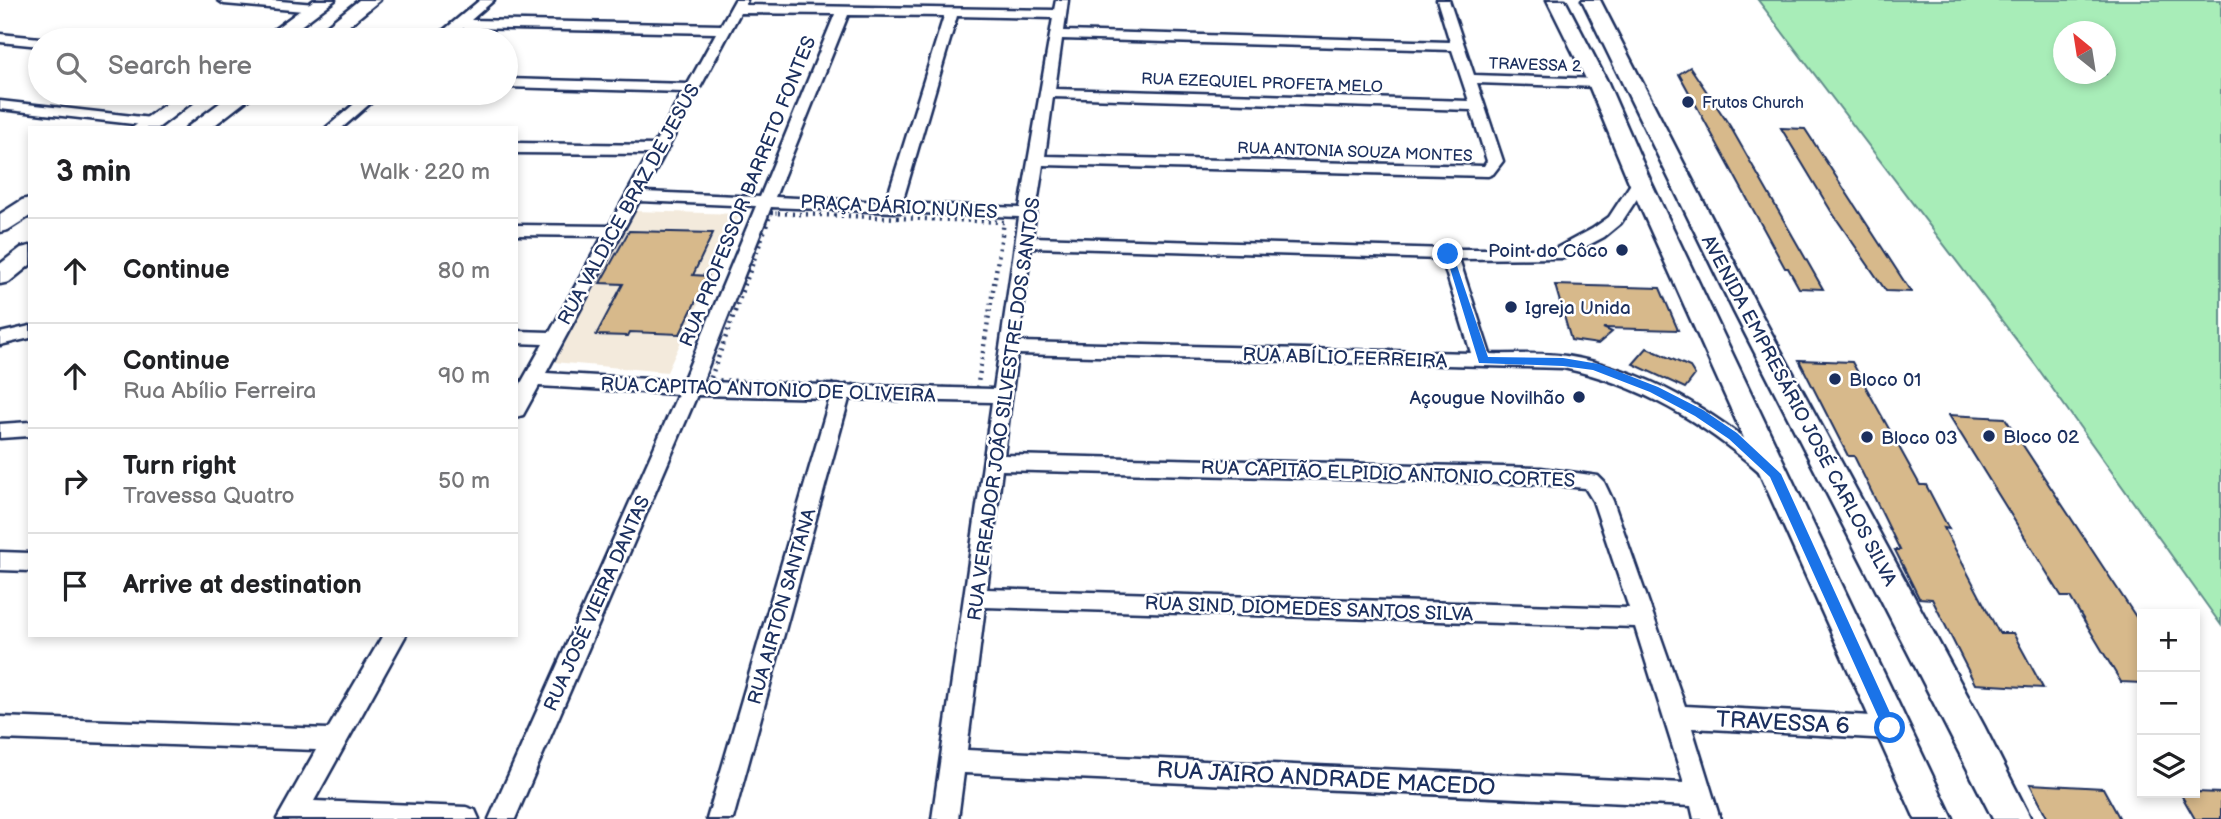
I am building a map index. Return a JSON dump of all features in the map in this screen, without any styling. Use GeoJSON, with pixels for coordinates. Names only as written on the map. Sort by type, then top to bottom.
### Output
{"type":"FeatureCollection","features":[{"type":"Feature","properties":{"kind":"main road"},"geometry":{"type":"LineString","coordinates":[[339,28],[371,0]]}},
{"type":"Feature","properties":{"kind":"main road","name":"AVENIDA EMPRESÁRIO JOSÉ CARLOS SILVA"},"geometry":{"type":"LineString","coordinates":[[1556,0],[1598,83],[1640,182],[1934,819]]}},
{"type":"Feature","properties":{"kind":"main road","name":"AVENIDA EMPRESÁRIO JOSÉ CARLOS SILVA"},"geometry":{"type":"LineString","coordinates":[[1591,0],[1747,312],[1965,724],[2012,819]]}},
{"type":"Feature","properties":{"kind":"main road"},"geometry":{"type":"LineString","coordinates":[[287,28],[320,4]]}},
{"type":"Feature","properties":{"kind":"main road"},"geometry":{"type":"LineString","coordinates":[[147,125],[176,105]]}},
{"type":"Feature","properties":{"kind":"main road"},"geometry":{"type":"LineString","coordinates":[[200,126],[229,105]]}},
{"type":"Feature","properties":{"kind":"main road"},"geometry":{"type":"LineString","coordinates":[[0,225],[28,206]]}},
{"type":"Feature","properties":{"kind":"main road"},"geometry":{"type":"LineString","coordinates":[[0,276],[28,255]]}},
{"type":"Feature","properties":{"kind":"street"},"geometry":{"type":"LineString","coordinates":[[224,0],[320,4]]}},
{"type":"Feature","properties":{"kind":"street"},"geometry":{"type":"LineString","coordinates":[[455,28],[488,0]]}},
{"type":"Feature","properties":{"kind":"street","name":"RUA ANTONIA SOUZA MONTES"},"geometry":{"type":"LineString","coordinates":[[1038,160],[1488,171],[1495,161],[1443,0]]}},
{"type":"Feature","properties":{"kind":"street"},"geometry":{"type":"LineString","coordinates":[[739,5],[951,13],[1061,7]]}},
{"type":"Feature","properties":{"kind":"street","name":"RUA VALDICE BRAZ DE JESUS"},"geometry":{"type":"LineString","coordinates":[[518,406],[636,195],[723,29],[739,5]]}},
{"type":"Feature","properties":{"kind":"street","name":"RUA VEREADOR JOÃO SILVESTRE DOS SANTOS"},"geometry":{"type":"LineString","coordinates":[[945,819],[1023,242],[1061,7]]}},
{"type":"Feature","properties":{"kind":"street","name":"RUA PROFESSOR BARRETO FONTES"},"geometry":{"type":"LineString","coordinates":[[690,388],[769,207],[843,10]]}},
{"type":"Feature","properties":{"kind":"street"},"geometry":{"type":"LineString","coordinates":[[892,208],[951,13]]}},
{"type":"Feature","properties":{"kind":"street"},"geometry":{"type":"LineString","coordinates":[[460,24],[723,29]]}},
{"type":"Feature","properties":{"kind":"street"},"geometry":{"type":"LineString","coordinates":[[1057,35],[1457,46]]}},
{"type":"Feature","properties":{"kind":"street"},"geometry":{"type":"LineString","coordinates":[[0,38],[28,41]]}},
{"type":"Feature","properties":{"kind":"street","name":"TRAVESSA 2"},"geometry":{"type":"LineString","coordinates":[[1470,79],[1598,83]]}},
{"type":"Feature","properties":{"kind":"street"},"geometry":{"type":"LineString","coordinates":[[518,83],[691,88]]}},
{"type":"Feature","properties":{"kind":"street","name":"RUA EZEQUIEL PROFETA MELO"},"geometry":{"type":"LineString","coordinates":[[1047,93],[1476,106]]}},
{"type":"Feature","properties":{"kind":"street"},"geometry":{"type":"LineString","coordinates":[[0,105],[147,125]]}},
{"type":"Feature","properties":{"kind":"street"},"geometry":{"type":"LineString","coordinates":[[335,126],[361,105]]}},
{"type":"Feature","properties":{"kind":"street"},"geometry":{"type":"LineString","coordinates":[[518,148],[660,150]]}},
{"type":"Feature","properties":{"kind":"street"},"geometry":{"type":"LineString","coordinates":[[1023,242],[1448,254],[1558,254],[1598,233],[1615,220],[1640,182]]}},
{"type":"Feature","properties":{"kind":"street"},"geometry":{"type":"LineString","coordinates":[[636,195],[769,207],[1029,213]]}},
{"type":"Feature","properties":{"kind":"street"},"geometry":{"type":"LineString","coordinates":[[518,230],[615,231]]}},
{"type":"Feature","properties":{"kind":"street"},"geometry":{"type":"LineString","coordinates":[[1448,254],[1483,361]]}},
{"type":"Feature","properties":{"kind":"street"},"geometry":{"type":"LineString","coordinates":[[0,339],[28,332]]}},
{"type":"Feature","properties":{"kind":"street"},"geometry":{"type":"LineString","coordinates":[[518,337],[555,338]]}},
{"type":"Feature","properties":{"kind":"street","name":"RUA ABÍLIO FERREIRA"},"geometry":{"type":"LineString","coordinates":[[1008,348],[1563,362],[1595,367],[1654,389],[1699,413],[1733,436],[1775,474]]}},
{"type":"Feature","properties":{"kind":"street","name":"RUA CAPITAO ANTONIO DE OLIVEIRA"},"geometry":{"type":"LineString","coordinates":[[533,379],[690,388],[1004,396]]}},
{"type":"Feature","properties":{"kind":"street","name":"RUA JOSÉ VIEIRA DANTAS"},"geometry":{"type":"LineString","coordinates":[[502,819],[690,388]]}},
{"type":"Feature","properties":{"kind":"street","name":"RUA AIRTON SANTANA"},"geometry":{"type":"LineString","coordinates":[[720,819],[841,393]]}},
{"type":"Feature","properties":{"kind":"street"},"geometry":{"type":"LineString","coordinates":[[0,431],[28,429]]}},
{"type":"Feature","properties":{"kind":"street","name":"RUA CAPITÃO ELPIDIO ANTONIO CORTES"},"geometry":{"type":"LineString","coordinates":[[995,462],[1586,480],[1594,484],[1677,716],[1707,819]]}},
{"type":"Feature","properties":{"kind":"street"},"geometry":{"type":"LineString","coordinates":[[0,561],[28,562]]}},
{"type":"Feature","properties":{"kind":"street","name":"RUA SIND, DIOMEDES SANTOS SILVA"},"geometry":{"type":"LineString","coordinates":[[976,598],[1642,618]]}},
{"type":"Feature","properties":{"kind":"street"},"geometry":{"type":"LineString","coordinates":[[394,637],[291,816],[466,819]]}},
{"type":"Feature","properties":{"kind":"street","name":"TRAVESSA 6"},"geometry":{"type":"LineString","coordinates":[[1677,716],[1890,728]]}},
{"type":"Feature","properties":{"kind":"street"},"geometry":{"type":"LineString","coordinates":[[0,728],[334,740]]}},
{"type":"Feature","properties":{"kind":"street","name":"RUA JAIRO ANDRADE MACEDO"},"geometry":{"type":"LineString","coordinates":[[953,761],[1699,795]]}},
{"type":"Feature","properties":{"kind":"path","name":"PRAÇA DÁRIO NUNES"},"geometry":{"type":"LineString","coordinates":[[769,207],[1004,222],[977,389],[710,380],[769,207]]}},
{"type":"Feature","properties":{"kind":"shaded area"},"geometry":{"type":"Polygon","coordinates":[[[633,211],[740,214],[667,372],[553,362],[633,211]]]}},
{"type":"Feature","properties":{"kind":"green space"},"geometry":{"type":"Polygon","coordinates":[[[1758,0],[2221,0],[2221,625],[2037,367],[1758,0]]]}},
{"type":"Feature","properties":{"kind":"building"},"geometry":{"type":"Polygon","coordinates":[[[1690,67],[1730,126],[1823,289],[1799,288],[1788,268],[1785,268],[1679,74],[1690,67]]]}},
{"type":"Feature","properties":{"kind":"building"},"geometry":{"type":"Polygon","coordinates":[[[1781,128],[1805,129],[1911,292],[1886,291],[1831,211],[1781,128]]]}},
{"type":"Feature","properties":{"kind":"building"},"geometry":{"type":"Polygon","coordinates":[[[629,231],[713,233],[693,275],[708,276],[680,334],[630,332],[628,336],[596,335],[623,284],[600,283],[629,231]]]}},
{"type":"Feature","properties":{"kind":"building"},"geometry":{"type":"Polygon","coordinates":[[[1555,285],[1660,288],[1678,330],[1603,328],[1612,332],[1598,344],[1571,340],[1555,285]]]}},
{"type":"Feature","properties":{"kind":"building"},"geometry":{"type":"Polygon","coordinates":[[[1647,348],[1690,367],[1695,375],[1685,388],[1633,364],[1647,348]]]}},
{"type":"Feature","properties":{"kind":"building"},"geometry":{"type":"Polygon","coordinates":[[[1799,360],[1852,362],[1920,485],[1926,485],[1949,529],[1944,528],[1999,633],[2013,633],[2043,688],[1975,684],[1932,599],[1919,598],[1895,550],[1900,550],[1854,456],[1848,456],[1799,360]]]}},
{"type":"Feature","properties":{"kind":"building"},"geometry":{"type":"Polygon","coordinates":[[[1949,415],[2005,418],[2137,618],[2137,683],[2121,682],[2070,597],[2062,597],[1949,415]]]}},
{"type":"Feature","properties":{"kind":"building"},"geometry":{"type":"Polygon","coordinates":[[[2030,784],[2103,788],[2120,819],[2048,819],[2030,784]]]}},
{"type":"Feature","properties":{"kind":"building"},"geometry":{"type":"Polygon","coordinates":[[[2200,792],[2221,793],[2221,819],[2195,819],[2183,798],[2200,798],[2200,792]]]}},
{"type":"Feature","properties":{"kind":"place","name":"Frutos Church"},"geometry":{"type":"Point","coordinates":[1688,102]}},
{"type":"Feature","properties":{"kind":"place","name":"Point do Côco"},"geometry":{"type":"Point","coordinates":[1622,250]}},
{"type":"Feature","properties":{"kind":"place","name":"Igreja Unida"},"geometry":{"type":"Point","coordinates":[1511,307]}},
{"type":"Feature","properties":{"kind":"place","name":"Bloco 01"},"geometry":{"type":"Point","coordinates":[1835,379]}},
{"type":"Feature","properties":{"kind":"place","name":"Açougue Novilhão"},"geometry":{"type":"Point","coordinates":[1579,397]}},
{"type":"Feature","properties":{"kind":"place","name":"Bloco 02"},"geometry":{"type":"Point","coordinates":[1989,436]}},
{"type":"Feature","properties":{"kind":"place","name":"Bloco 03"},"geometry":{"type":"Point","coordinates":[1867,437]}},
{"type":"Feature","properties":{"kind":"route"},"geometry":{"type":"LineString","coordinates":[[1448,254],[1483,361],[1563,362],[1595,367],[1654,389],[1699,413],[1733,436],[1775,474],[1890,728]]}}]}
